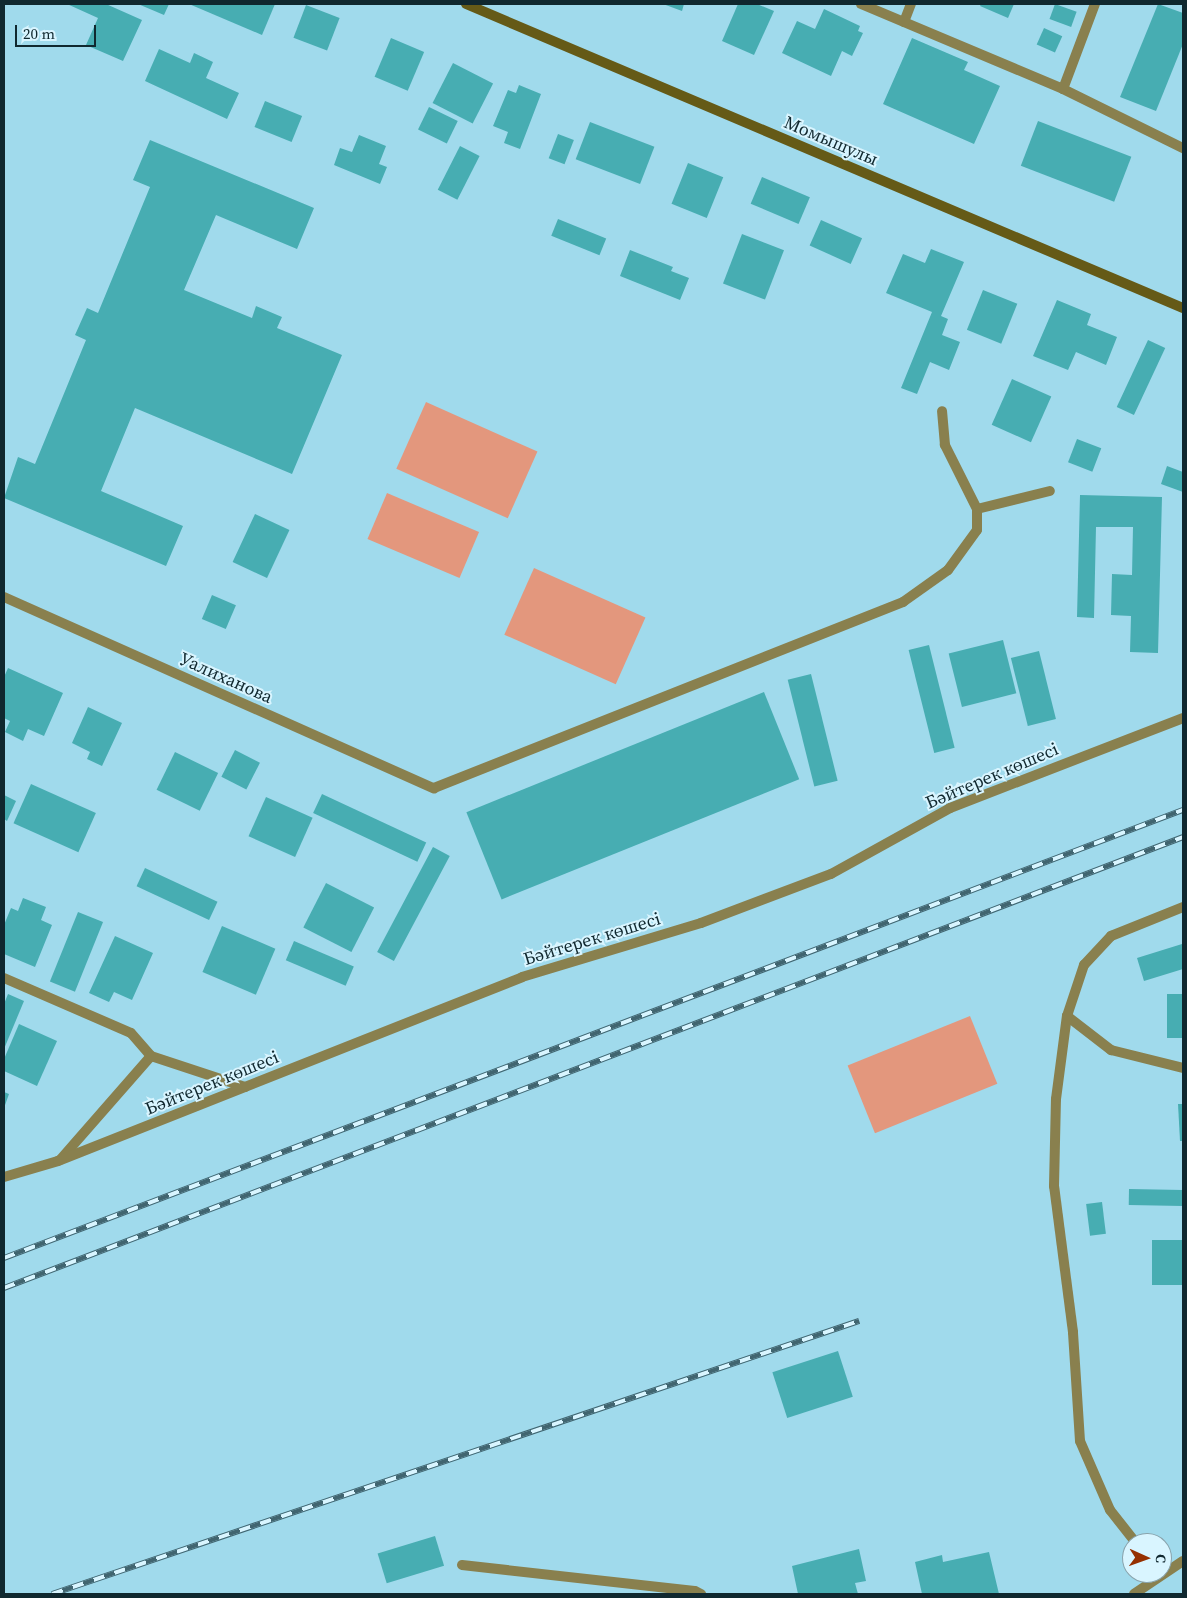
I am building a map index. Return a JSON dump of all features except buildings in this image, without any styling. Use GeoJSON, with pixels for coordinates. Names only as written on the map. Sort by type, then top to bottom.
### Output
{"type":"FeatureCollection","features":[{"type":"Feature","properties":{"kind":"main road","name":"Момышулы"},"geometry":{"type":"LineString","coordinates":[[473,5],[1183,308]]}},
{"type":"Feature","properties":{"kind":"street"},"geometry":{"type":"LineString","coordinates":[[861,4],[1063,89],[1183,148]]}},
{"type":"Feature","properties":{"kind":"street"},"geometry":{"type":"LineString","coordinates":[[904,22],[911,4]]}},
{"type":"Feature","properties":{"kind":"street"},"geometry":{"type":"LineString","coordinates":[[1063,89],[1095,4]]}},
{"type":"Feature","properties":{"kind":"street"},"geometry":{"type":"LineString","coordinates":[[942,411],[945,444],[977,509],[1050,491]]}},
{"type":"Feature","properties":{"kind":"street","name":"Уалиханова"},"geometry":{"type":"LineString","coordinates":[[4,597],[434,788],[903,602],[948,570],[977,530],[977,509]]}},
{"type":"Feature","properties":{"kind":"street","name":"Бәйтерек көшесі"},"geometry":{"type":"LineString","coordinates":[[4,1177],[58,1161],[522,977],[701,923],[831,874],[950,808],[1183,718]]}},
{"type":"Feature","properties":{"kind":"street"},"geometry":{"type":"LineString","coordinates":[[1128,1533],[1110,1510],[1080,1441],[1073,1332],[1054,1186],[1056,1099],[1067,1016],[1084,966],[1112,936],[1183,908]]}},
{"type":"Feature","properties":{"kind":"street"},"geometry":{"type":"LineString","coordinates":[[4,978],[131,1033],[151,1056],[245,1088]]}},
{"type":"Feature","properties":{"kind":"street"},"geometry":{"type":"LineString","coordinates":[[1067,1016],[1111,1050],[1183,1068]]}},
{"type":"Feature","properties":{"kind":"street"},"geometry":{"type":"LineString","coordinates":[[58,1161],[151,1056]]}},
{"type":"Feature","properties":{"kind":"street"},"geometry":{"type":"LineString","coordinates":[[1172,1567],[1183,1561]]}},
{"type":"Feature","properties":{"kind":"street"},"geometry":{"type":"LineString","coordinates":[[462,1566],[696,1591],[701,1594]]}},
{"type":"Feature","properties":{"kind":"street"},"geometry":{"type":"LineString","coordinates":[[1134,1594],[1148,1583]]}},
{"type":"Feature","properties":{"kind":"shaded area"},"geometry":{"type":"Polygon","coordinates":[[[426,402],[537,452],[508,518],[396,469],[426,402]]]}},
{"type":"Feature","properties":{"kind":"shaded area"},"geometry":{"type":"Polygon","coordinates":[[[387,493],[479,532],[460,578],[367,539],[387,493]]]}},
{"type":"Feature","properties":{"kind":"shaded area"},"geometry":{"type":"Polygon","coordinates":[[[534,568],[645,618],[616,684],[504,635],[534,568]]]}},
{"type":"Feature","properties":{"kind":"shaded area"},"geometry":{"type":"Polygon","coordinates":[[[970,1016],[997,1084],[875,1133],[848,1065],[970,1016]]]}},
{"type":"Feature","properties":{"kind":"railway"},"geometry":{"type":"LineString","coordinates":[[4,1258],[1183,810]]}},
{"type":"Feature","properties":{"kind":"railway"},"geometry":{"type":"LineString","coordinates":[[4,1288],[1183,837]]}},
{"type":"Feature","properties":{"kind":"railway"},"geometry":{"type":"LineString","coordinates":[[52,1594],[859,1321]]}}]}
